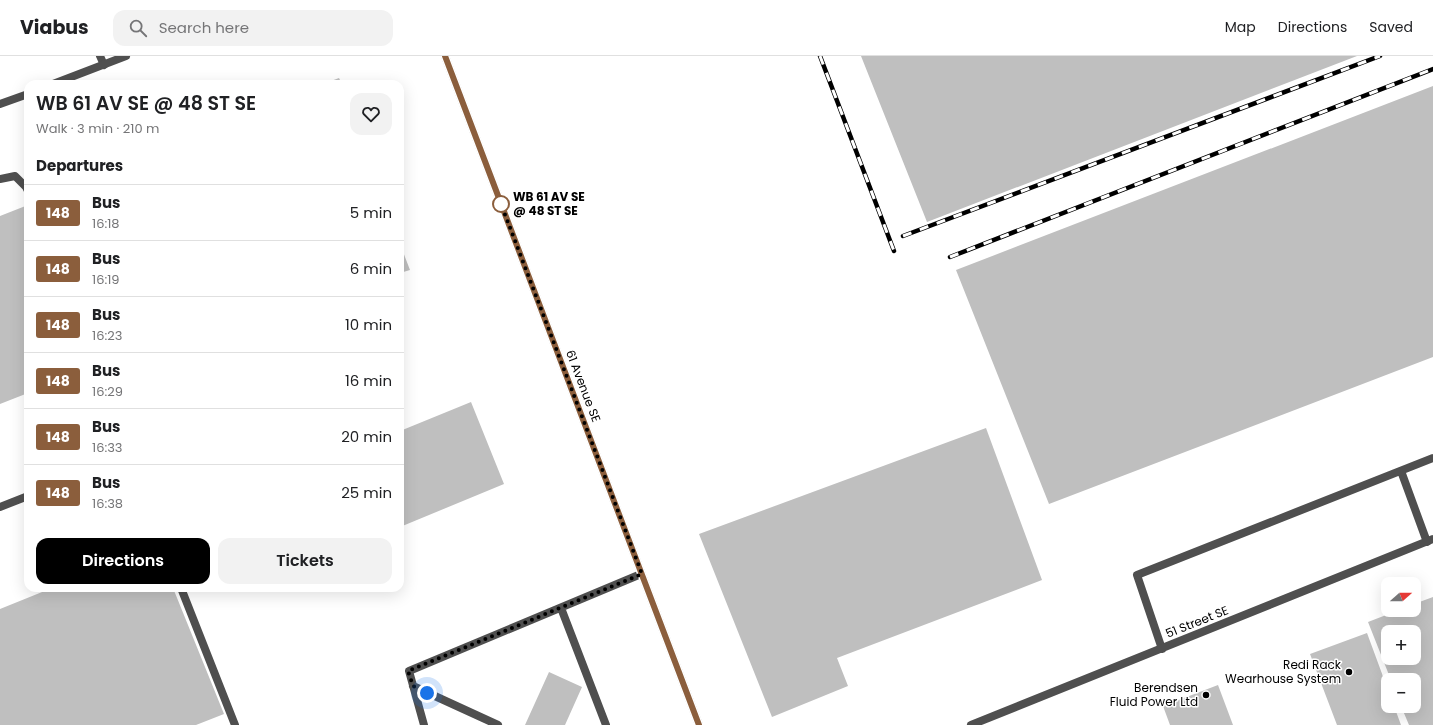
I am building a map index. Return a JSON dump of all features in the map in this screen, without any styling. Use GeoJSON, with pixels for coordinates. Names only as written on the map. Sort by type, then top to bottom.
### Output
{"type":"FeatureCollection","features":[{"type":"Feature","properties":{"kind":"street"},"geometry":{"type":"LineString","coordinates":[[100,56],[104,64]]}},
{"type":"Feature","properties":{"kind":"street"},"geometry":{"type":"LineString","coordinates":[[63,80],[126,56]]}},
{"type":"Feature","properties":{"kind":"street","name":"61 Avenue SE"},"geometry":{"type":"LineString","coordinates":[[445,56],[699,725]]}},
{"type":"Feature","properties":{"kind":"street"},"geometry":{"type":"LineString","coordinates":[[0,104],[24,95]]}},
{"type":"Feature","properties":{"kind":"street"},"geometry":{"type":"LineString","coordinates":[[0,180],[15,176],[24,185]]}},
{"type":"Feature","properties":{"kind":"street"},"geometry":{"type":"LineString","coordinates":[[1162,649],[1137,575],[1433,458]]}},
{"type":"Feature","properties":{"kind":"street"},"geometry":{"type":"LineString","coordinates":[[1401,471],[1430,541]]}},
{"type":"Feature","properties":{"kind":"street"},"geometry":{"type":"LineString","coordinates":[[0,507],[24,498]]}},
{"type":"Feature","properties":{"kind":"street","name":"51 Street SE"},"geometry":{"type":"LineString","coordinates":[[971,725],[1430,541]]}},
{"type":"Feature","properties":{"kind":"street"},"geometry":{"type":"LineString","coordinates":[[424,725],[408,671],[642,574]]}},
{"type":"Feature","properties":{"kind":"street"},"geometry":{"type":"LineString","coordinates":[[184,592],[235,725]]}},
{"type":"Feature","properties":{"kind":"street"},"geometry":{"type":"LineString","coordinates":[[561,608],[606,725]]}},
{"type":"Feature","properties":{"kind":"street"},"geometry":{"type":"LineString","coordinates":[[413,686],[498,725]]}},
{"type":"Feature","properties":{"kind":"building"},"geometry":{"type":"Polygon","coordinates":[[[861,56],[1357,56],[927,222],[861,56]]]}},
{"type":"Feature","properties":{"kind":"building"},"geometry":{"type":"Polygon","coordinates":[[[1433,86],[1433,357],[1049,504],[956,270],[1433,86]]]}},
{"type":"Feature","properties":{"kind":"building"},"geometry":{"type":"Polygon","coordinates":[[[24,207],[24,395],[0,404],[0,216],[24,207]]]}},
{"type":"Feature","properties":{"kind":"building"},"geometry":{"type":"Polygon","coordinates":[[[404,254],[410,270],[404,272],[404,254]]]}},
{"type":"Feature","properties":{"kind":"building"},"geometry":{"type":"Polygon","coordinates":[[[471,402],[504,484],[404,525],[404,429],[471,402]]]}},
{"type":"Feature","properties":{"kind":"building"},"geometry":{"type":"Polygon","coordinates":[[[986,428],[1042,580],[837,658],[848,686],[772,717],[699,534],[986,428]]]}},
{"type":"Feature","properties":{"kind":"building"},"geometry":{"type":"Polygon","coordinates":[[[42,592],[175,592],[224,714],[196,725],[0,725],[0,609],[42,592]]]}},
{"type":"Feature","properties":{"kind":"building"},"geometry":{"type":"Polygon","coordinates":[[[1433,597],[1433,725],[1409,725],[1404,713],[1421,713],[1421,673],[1388,673],[1385,665],[1421,665],[1421,625],[1381,625],[1381,655],[1368,622],[1381,617],[1421,617],[1421,601],[1433,597]]]}},
{"type":"Feature","properties":{"kind":"building","name":"Redi Rack Wearhouse System"},"geometry":{"type":"Polygon","coordinates":[[[1367,633],[1382,673],[1381,713],[1397,713],[1401,725],[1337,725],[1310,654],[1367,633]]]}},
{"type":"Feature","properties":{"kind":"building"},"geometry":{"type":"Polygon","coordinates":[[[549,672],[582,687],[565,725],[525,725],[549,672]]]}},
{"type":"Feature","properties":{"kind":"building","name":"Berendsen Fluid Power Ltd"},"geometry":{"type":"Polygon","coordinates":[[[1218,685],[1233,725],[1170,725],[1163,706],[1218,685]]]}},
{"type":"Feature","properties":{"kind":"railway"},"geometry":{"type":"LineString","coordinates":[[820,56],[894,251]]}},
{"type":"Feature","properties":{"kind":"railway"},"geometry":{"type":"LineString","coordinates":[[903,236],[1380,56]]}},
{"type":"Feature","properties":{"kind":"railway"},"geometry":{"type":"LineString","coordinates":[[950,257],[1433,69]]}},
{"type":"Feature","properties":{"kind":"bus line","name":"148"},"geometry":{"type":"LineString","coordinates":[[445,56],[699,725]]}},
{"type":"Feature","properties":{"kind":"place","name":"WB 61 AV SE @ 48 ST SE"},"geometry":{"type":"Point","coordinates":[501,204]}},
{"type":"Feature","properties":{"kind":"place","name":"Redi Rack Wearhouse System"},"geometry":{"type":"Point","coordinates":[1349,672]}},
{"type":"Feature","properties":{"kind":"place","name":"Berendsen Fluid Power Ltd"},"geometry":{"type":"Point","coordinates":[1206,695]}},
{"type":"Feature","properties":{"kind":"route"},"geometry":{"type":"LineString","coordinates":[[427,693],[413,686],[408,671],[642,574],[501,204]]}}]}
